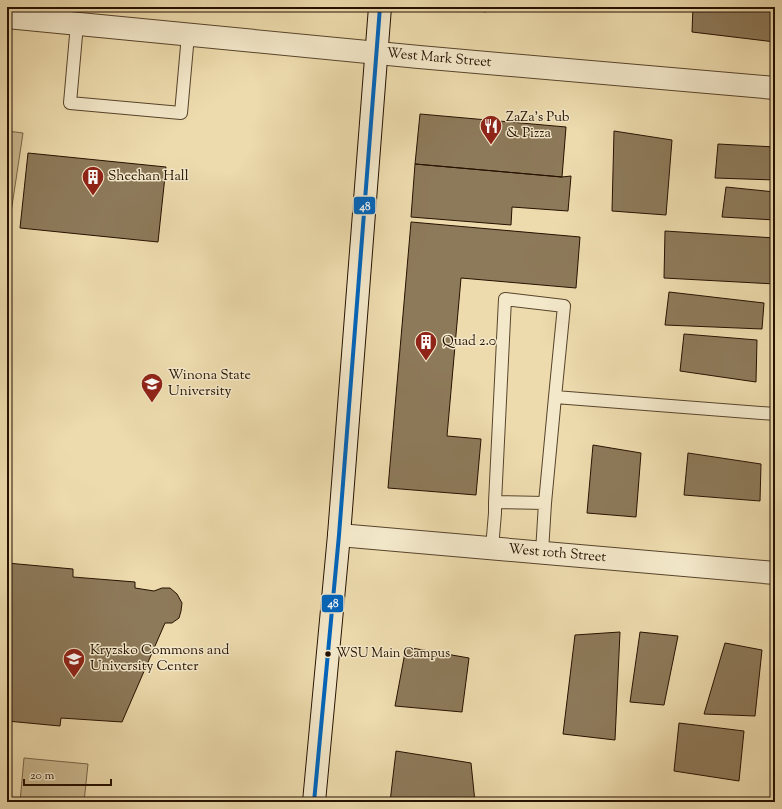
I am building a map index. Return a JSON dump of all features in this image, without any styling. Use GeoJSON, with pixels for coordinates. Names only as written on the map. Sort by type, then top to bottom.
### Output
{"type":"FeatureCollection","features":[{"type":"Feature","properties":{"kind":"street"},"geometry":{"type":"LineString","coordinates":[[314,802],[339,534],[380,7]]}},
{"type":"Feature","properties":{"kind":"street","name":"West Mark Street"},"geometry":{"type":"LineString","coordinates":[[7,17],[376,53],[775,88]]}},
{"type":"Feature","properties":{"kind":"street","name":"West 10th Street"},"geometry":{"type":"LineString","coordinates":[[339,534],[775,572]]}},
{"type":"Feature","properties":{"kind":"lane"},"geometry":{"type":"LineString","coordinates":[[77,24],[70,103],[180,113],[188,34]]}},
{"type":"Feature","properties":{"kind":"lane"},"geometry":{"type":"LineString","coordinates":[[492,548],[505,299],[564,306],[545,503],[542,552]]}},
{"type":"Feature","properties":{"kind":"lane"},"geometry":{"type":"LineString","coordinates":[[555,397],[775,414]]}},
{"type":"Feature","properties":{"kind":"lane"},"geometry":{"type":"LineString","coordinates":[[495,502],[545,503]]}},
{"type":"Feature","properties":{"kind":"shaded area"},"geometry":{"type":"Polygon","coordinates":[[[7,131],[23,133],[9,226],[7,226],[7,131]]]}},
{"type":"Feature","properties":{"kind":"shaded area"},"geometry":{"type":"Polygon","coordinates":[[[24,758],[88,764],[84,802],[20,802],[24,758]]]}},
{"type":"Feature","properties":{"kind":"building"},"geometry":{"type":"Polygon","coordinates":[[[452,7],[487,7],[486,12],[452,7]]]}},
{"type":"Feature","properties":{"kind":"building"},"geometry":{"type":"Polygon","coordinates":[[[693,7],[775,7],[775,42],[692,32],[693,7]]]}},
{"type":"Feature","properties":{"kind":"building","name":"ZaZa's Pub & Pizza"},"geometry":{"type":"Polygon","coordinates":[[[420,114],[566,127],[562,177],[415,164],[420,114]]]}},
{"type":"Feature","properties":{"kind":"building"},"geometry":{"type":"Polygon","coordinates":[[[614,131],[672,140],[666,215],[612,211],[614,131]]]}},
{"type":"Feature","properties":{"kind":"building"},"geometry":{"type":"Polygon","coordinates":[[[718,144],[775,147],[775,180],[715,178],[718,144]]]}},
{"type":"Feature","properties":{"kind":"building","name":"Sheehan Hall"},"geometry":{"type":"Polygon","coordinates":[[[28,153],[166,167],[158,242],[20,228],[28,153]]]}},
{"type":"Feature","properties":{"kind":"building"},"geometry":{"type":"Polygon","coordinates":[[[415,164],[562,177],[571,176],[568,211],[512,207],[511,225],[411,217],[415,164]]]}},
{"type":"Feature","properties":{"kind":"building"},"geometry":{"type":"Polygon","coordinates":[[[726,187],[775,192],[775,220],[722,217],[726,187]]]}},
{"type":"Feature","properties":{"kind":"building","name":"Quad 2.0"},"geometry":{"type":"Polygon","coordinates":[[[411,222],[580,237],[576,288],[461,278],[447,436],[481,439],[476,495],[388,488],[411,222]]]}},
{"type":"Feature","properties":{"kind":"building"},"geometry":{"type":"Polygon","coordinates":[[[665,231],[775,238],[775,284],[664,278],[665,231]]]}},
{"type":"Feature","properties":{"kind":"building"},"geometry":{"type":"Polygon","coordinates":[[[669,292],[764,303],[762,329],[665,325],[669,292]]]}},
{"type":"Feature","properties":{"kind":"building"},"geometry":{"type":"Polygon","coordinates":[[[684,334],[757,340],[756,382],[680,371],[684,334]]]}},
{"type":"Feature","properties":{"kind":"building"},"geometry":{"type":"Polygon","coordinates":[[[593,445],[641,453],[636,517],[587,513],[593,445]]]}},
{"type":"Feature","properties":{"kind":"building"},"geometry":{"type":"Polygon","coordinates":[[[688,453],[761,464],[760,501],[684,495],[688,453]]]}},
{"type":"Feature","properties":{"kind":"building","name":"Kryzsko Commons and University Center"},"geometry":{"type":"Polygon","coordinates":[[[7,563],[73,569],[73,577],[135,582],[135,588],[154,591],[162,588],[170,588],[177,594],[182,603],[179,618],[172,623],[165,623],[122,722],[61,718],[60,726],[7,721],[7,563]]]}},
{"type":"Feature","properties":{"kind":"building"},"geometry":{"type":"Polygon","coordinates":[[[620,632],[615,740],[563,734],[575,635],[620,632]]]}},
{"type":"Feature","properties":{"kind":"building"},"geometry":{"type":"Polygon","coordinates":[[[640,632],[678,636],[664,705],[630,702],[640,632]]]}},
{"type":"Feature","properties":{"kind":"building"},"geometry":{"type":"Polygon","coordinates":[[[725,643],[762,650],[755,716],[704,714],[725,643]]]}},
{"type":"Feature","properties":{"kind":"building"},"geometry":{"type":"Polygon","coordinates":[[[406,647],[469,658],[462,712],[395,706],[406,647]]]}},
{"type":"Feature","properties":{"kind":"building"},"geometry":{"type":"Polygon","coordinates":[[[679,723],[744,731],[739,781],[674,771],[679,723]]]}},
{"type":"Feature","properties":{"kind":"building"},"geometry":{"type":"Polygon","coordinates":[[[396,751],[471,763],[475,802],[390,802],[396,751]]]}},
{"type":"Feature","properties":{"kind":"transit line","name":"48"},"geometry":{"type":"LineString","coordinates":[[314,802],[339,535],[380,7]]}},
{"type":"Feature","properties":{"kind":"place","name":"ZaZa's Pub & Pizza"},"geometry":{"type":"Point","coordinates":[491,146]}},
{"type":"Feature","properties":{"kind":"place","name":"Sheehan Hall"},"geometry":{"type":"Point","coordinates":[93,196]}},
{"type":"Feature","properties":{"kind":"place","name":"Quad 2.0"},"geometry":{"type":"Point","coordinates":[426,362]}},
{"type":"Feature","properties":{"kind":"place","name":"Winona State University"},"geometry":{"type":"Point","coordinates":[152,404]}},
{"type":"Feature","properties":{"kind":"place","name":"WSU Main Campus"},"geometry":{"type":"Point","coordinates":[328,654]}},
{"type":"Feature","properties":{"kind":"place","name":"Kryzsko Commons and University Center"},"geometry":{"type":"Point","coordinates":[74,678]}}]}
